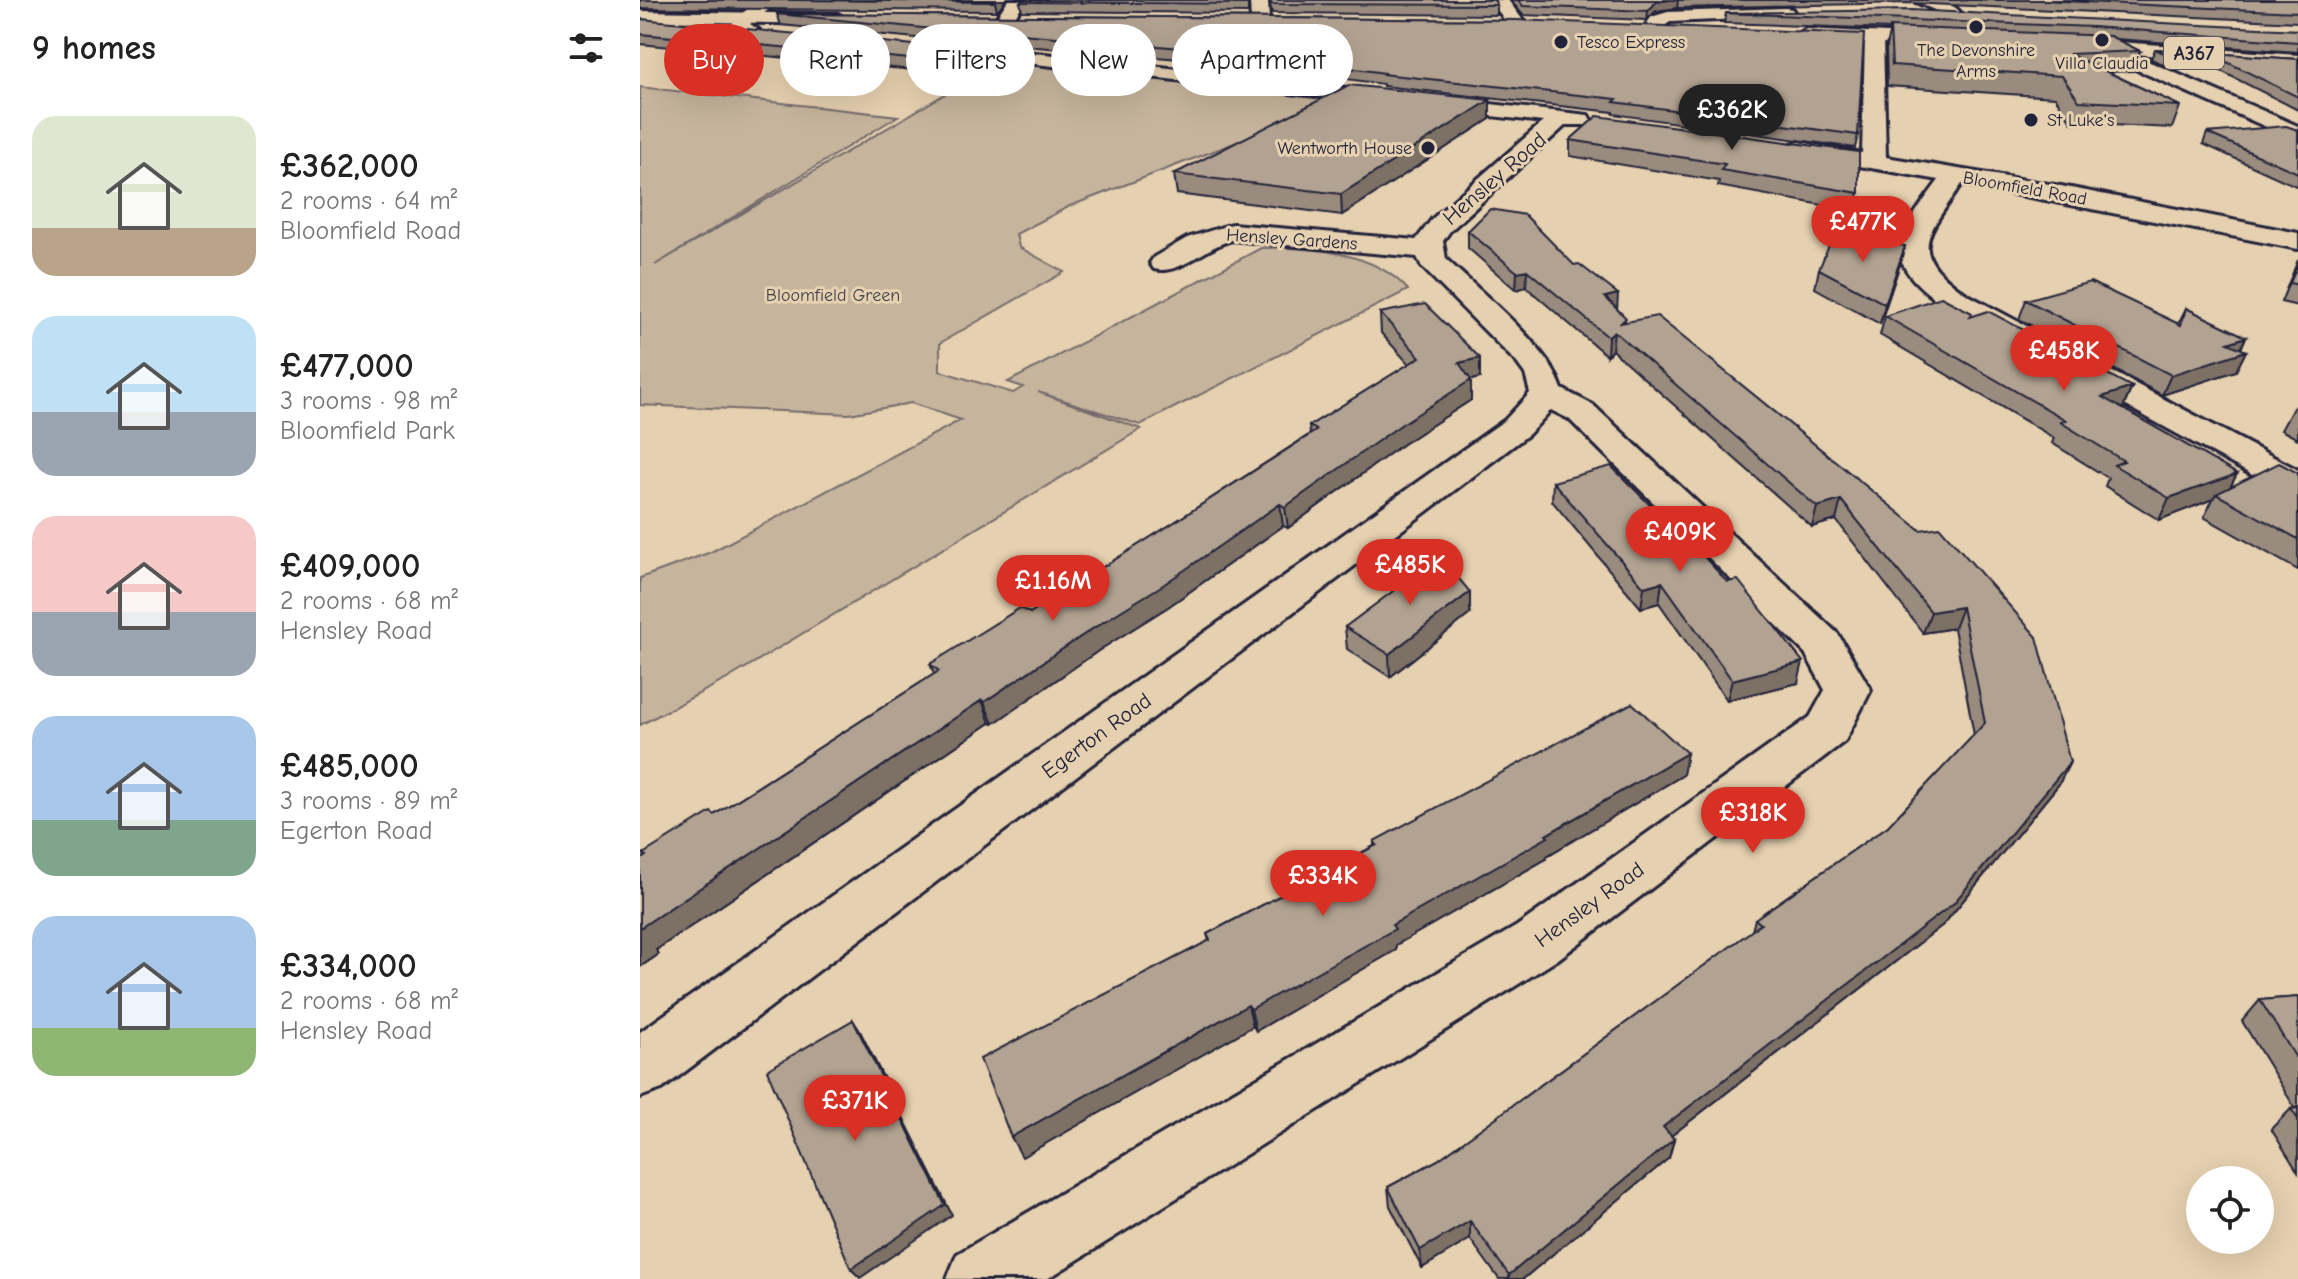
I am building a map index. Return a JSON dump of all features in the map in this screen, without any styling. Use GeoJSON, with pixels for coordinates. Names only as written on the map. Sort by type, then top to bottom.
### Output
{"type":"FeatureCollection","features":[{"type":"Feature","properties":{"kind":"street"},"geometry":{"type":"LineString","coordinates":[[640,18],[748,24],[772,0]]}},
{"type":"Feature","properties":{"kind":"street"},"geometry":{"type":"LineString","coordinates":[[1004,21],[1017,0]]}},
{"type":"Feature","properties":{"kind":"street"},"geometry":{"type":"LineString","coordinates":[[1259,0],[1261,22]]}},
{"type":"Feature","properties":{"kind":"street"},"geometry":{"type":"LineString","coordinates":[[1491,22],[1522,23],[1499,0]]}},
{"type":"Feature","properties":{"kind":"street"},"geometry":{"type":"LineString","coordinates":[[1643,6],[1652,24]]}},
{"type":"Feature","properties":{"kind":"street"},"geometry":{"type":"LineString","coordinates":[[1914,6],[1957,13]]}},
{"type":"Feature","properties":{"kind":"street"},"geometry":{"type":"LineString","coordinates":[[1652,24],[1809,13]]}},
{"type":"Feature","properties":{"kind":"street"},"geometry":{"type":"LineString","coordinates":[[1652,24],[1772,34],[1969,44]]}},
{"type":"Feature","properties":{"kind":"street"},"geometry":{"type":"LineString","coordinates":[[1874,39],[1874,161]]}},
{"type":"Feature","properties":{"kind":"street","name":"A367"},"geometry":{"type":"LineString","coordinates":[[2058,43],[2090,46],[2298,63],[2115,53],[2058,43]]}},
{"type":"Feature","properties":{"kind":"street"},"geometry":{"type":"LineString","coordinates":[[900,44],[1608,123]]}},
{"type":"Feature","properties":{"kind":"street"},"geometry":{"type":"LineString","coordinates":[[2090,46],[2115,53],[2298,134]]}},
{"type":"Feature","properties":{"kind":"street","name":"Hensley Road"},"geometry":{"type":"LineString","coordinates":[[982,1279],[1537,943],[1828,729],[1848,690],[1822,644],[1581,412],[1547,395],[1541,374],[1528,356],[1432,261],[1428,249],[1431,236],[1561,118]]}},
{"type":"Feature","properties":{"kind":"street","name":"Bloomfield Road"},"geometry":{"type":"LineString","coordinates":[[1771,144],[1956,175],[2298,241]]}},
{"type":"Feature","properties":{"kind":"street"},"geometry":{"type":"LineString","coordinates":[[1956,175],[1913,239],[1911,256],[1917,272],[1957,301],[2298,485]]}},
{"type":"Feature","properties":{"kind":"street","name":"Hensley Gardens"},"geometry":{"type":"LineString","coordinates":[[1164,263],[1214,234],[1232,232],[1428,249]]}},
{"type":"Feature","properties":{"kind":"street","name":"Egerton Road"},"geometry":{"type":"LineString","coordinates":[[640,1068],[1517,427],[1547,395]]}},
{"type":"Feature","properties":{"kind":"green space","name":"Bloomfield Green"},"geometry":{"type":"Polygon","coordinates":[[[1035,65],[1051,67],[1051,96],[1156,96],[1156,79],[1172,81],[1172,96],[1305,96],[1331,99],[1237,142],[1070,206],[1016,234],[1019,247],[1064,272],[940,343],[940,371],[1013,393],[1023,387],[1008,382],[1261,248],[1320,250],[1360,259],[1394,277],[1408,290],[1140,425],[1038,392],[1141,429],[727,679],[640,725],[640,578],[711,552],[961,420],[911,403],[849,414],[640,405],[640,87],[664,90],[664,96],[720,96],[898,116],[655,265],[942,96],[1035,96],[1035,65]]]}},
{"type":"Feature","properties":{"kind":"building"},"geometry":{"type":"Polygon","coordinates":[[[796,0],[996,0],[995,2],[796,0]]]}},
{"type":"Feature","properties":{"kind":"building"},"geometry":{"type":"Polygon","coordinates":[[[1021,0],[1247,0],[1246,4],[1021,0]]]}},
{"type":"Feature","properties":{"kind":"building"},"geometry":{"type":"Polygon","coordinates":[[[1270,0],[1494,0],[1497,5],[1271,4],[1270,0]]]}},
{"type":"Feature","properties":{"kind":"building"},"geometry":{"type":"Polygon","coordinates":[[[1518,0],[1669,0],[1656,2],[1648,11],[1523,6],[1518,0]]]}},
{"type":"Feature","properties":{"kind":"building"},"geometry":{"type":"Polygon","coordinates":[[[2041,0],[2298,0],[2298,12],[2041,0]]]}},
{"type":"Feature","properties":{"kind":"building"},"geometry":{"type":"Polygon","coordinates":[[[1911,10],[2298,30],[2298,42],[2093,27],[1726,13],[1911,10]]]}},
{"type":"Feature","properties":{"kind":"building"},"geometry":{"type":"Polygon","coordinates":[[[777,14],[1516,20],[1864,34],[1858,135],[1614,102],[1617,99],[1353,69],[1353,24],[1172,24],[1172,47],[1156,46],[1156,24],[1051,24],[1051,37],[1035,35],[1035,24],[881,24],[777,14]]]}},
{"type":"Feature","properties":{"kind":"building"},"geometry":{"type":"Polygon","coordinates":[[[640,19],[693,24],[664,24],[664,36],[640,34],[640,19]]]}},
{"type":"Feature","properties":{"kind":"building"},"geometry":{"type":"Polygon","coordinates":[[[1890,27],[2110,36],[2140,51],[2069,54],[2180,106],[2079,101],[2062,76],[1892,65],[1890,27]]]}},
{"type":"Feature","properties":{"kind":"building"},"geometry":{"type":"Polygon","coordinates":[[[764,31],[780,32],[780,47],[764,45],[764,31]]]}},
{"type":"Feature","properties":{"kind":"building"},"geometry":{"type":"Polygon","coordinates":[[[890,43],[906,44],[906,59],[890,57],[890,43]]]}},
{"type":"Feature","properties":{"kind":"building"},"geometry":{"type":"Polygon","coordinates":[[[2155,49],[2298,59],[2298,97],[2217,57],[2178,59],[2155,49]]]}},
{"type":"Feature","properties":{"kind":"building"},"geometry":{"type":"Polygon","coordinates":[[[1353,85],[1490,100],[1341,194],[1174,174],[1327,96],[1353,96],[1353,85]]]}},
{"type":"Feature","properties":{"kind":"building"},"geometry":{"type":"Polygon","coordinates":[[[1597,116],[1859,152],[1859,193],[1721,170],[1725,164],[1570,140],[1597,116]]]}},
{"type":"Feature","properties":{"kind":"building"},"geometry":{"type":"Polygon","coordinates":[[[2286,126],[2298,130],[2298,173],[2207,133],[2286,126]]]}},
{"type":"Feature","properties":{"kind":"building"},"geometry":{"type":"Polygon","coordinates":[[[1490,209],[1525,215],[1574,265],[1579,264],[1618,294],[1605,297],[1626,318],[1621,323],[1657,316],[1920,530],[1940,527],[2037,637],[2070,762],[1954,903],[1663,1127],[1674,1139],[1509,1275],[1470,1221],[1420,1250],[1388,1187],[1438,1160],[1761,924],[1755,919],[1888,826],[1985,723],[1962,607],[1931,612],[1841,500],[1817,507],[1614,331],[1608,337],[1527,270],[1517,272],[1468,231],[1490,209]]]}},
{"type":"Feature","properties":{"kind":"building"},"geometry":{"type":"Polygon","coordinates":[[[1834,234],[1905,246],[1885,304],[1819,269],[1834,234]]]}},
{"type":"Feature","properties":{"kind":"building"},"geometry":{"type":"Polygon","coordinates":[[[2298,264],[2298,285],[2290,283],[2298,264]]]}},
{"type":"Feature","properties":{"kind":"building"},"geometry":{"type":"Polygon","coordinates":[[[2090,282],[2181,325],[2186,308],[2246,337],[2228,343],[2246,351],[2171,375],[2026,300],[2090,282]]]}},
{"type":"Feature","properties":{"kind":"building"},"geometry":{"type":"Polygon","coordinates":[[[1941,297],[1972,313],[1970,317],[1988,311],[2132,387],[2102,397],[2237,474],[2169,498],[2114,465],[2124,461],[2060,422],[2066,420],[1885,316],[1941,297]]]}},
{"type":"Feature","properties":{"kind":"building"},"geometry":{"type":"Polygon","coordinates":[[[1425,304],[1480,358],[1459,363],[1471,380],[1402,424],[1285,507],[1280,504],[1163,585],[984,702],[982,700],[640,928],[640,860],[646,856],[643,854],[711,812],[714,815],[939,671],[930,664],[1020,608],[1030,613],[1317,430],[1309,426],[1420,357],[1380,313],[1425,304]]]}},
{"type":"Feature","properties":{"kind":"building"},"geometry":{"type":"Polygon","coordinates":[[[2279,463],[2298,473],[2298,539],[2216,494],[2279,463]]]}},
{"type":"Feature","properties":{"kind":"building"},"geometry":{"type":"Polygon","coordinates":[[[1611,466],[1675,530],[1679,529],[1727,582],[1738,580],[1803,662],[1732,680],[1662,582],[1644,587],[1553,482],[1611,466]]]}},
{"type":"Feature","properties":{"kind":"building"},"geometry":{"type":"Polygon","coordinates":[[[1440,556],[1470,592],[1389,654],[1345,627],[1440,556]]]}},
{"type":"Feature","properties":{"kind":"building"},"geometry":{"type":"Polygon","coordinates":[[[1632,703],[1687,753],[1546,835],[1548,837],[1392,925],[1395,929],[1251,1009],[1248,1005],[1011,1137],[980,1059],[1210,940],[1207,934],[1377,845],[1374,841],[1632,703]]]}},
{"type":"Feature","properties":{"kind":"building"},"geometry":{"type":"Polygon","coordinates":[[[2298,997],[2298,1061],[2260,1000],[2298,997]]]}},
{"type":"Feature","properties":{"kind":"building"},"geometry":{"type":"Polygon","coordinates":[[[853,1020],[945,1205],[851,1269],[767,1070],[853,1020]]]}},
{"type":"Feature","properties":{"kind":"place","name":"The Devonshire Arms"},"geometry":{"type":"Point","coordinates":[1976,27]}},
{"type":"Feature","properties":{"kind":"place","name":"Villa Claudia"},"geometry":{"type":"Point","coordinates":[2102,40]}},
{"type":"Feature","properties":{"kind":"place","name":"Tesco Express"},"geometry":{"type":"Point","coordinates":[1561,42]}},
{"type":"Feature","properties":{"kind":"place","name":"St Luke's"},"geometry":{"type":"Point","coordinates":[2031,120]}},
{"type":"Feature","properties":{"kind":"place","name":"Wentworth House"},"geometry":{"type":"Point","coordinates":[1428,148]}}]}
